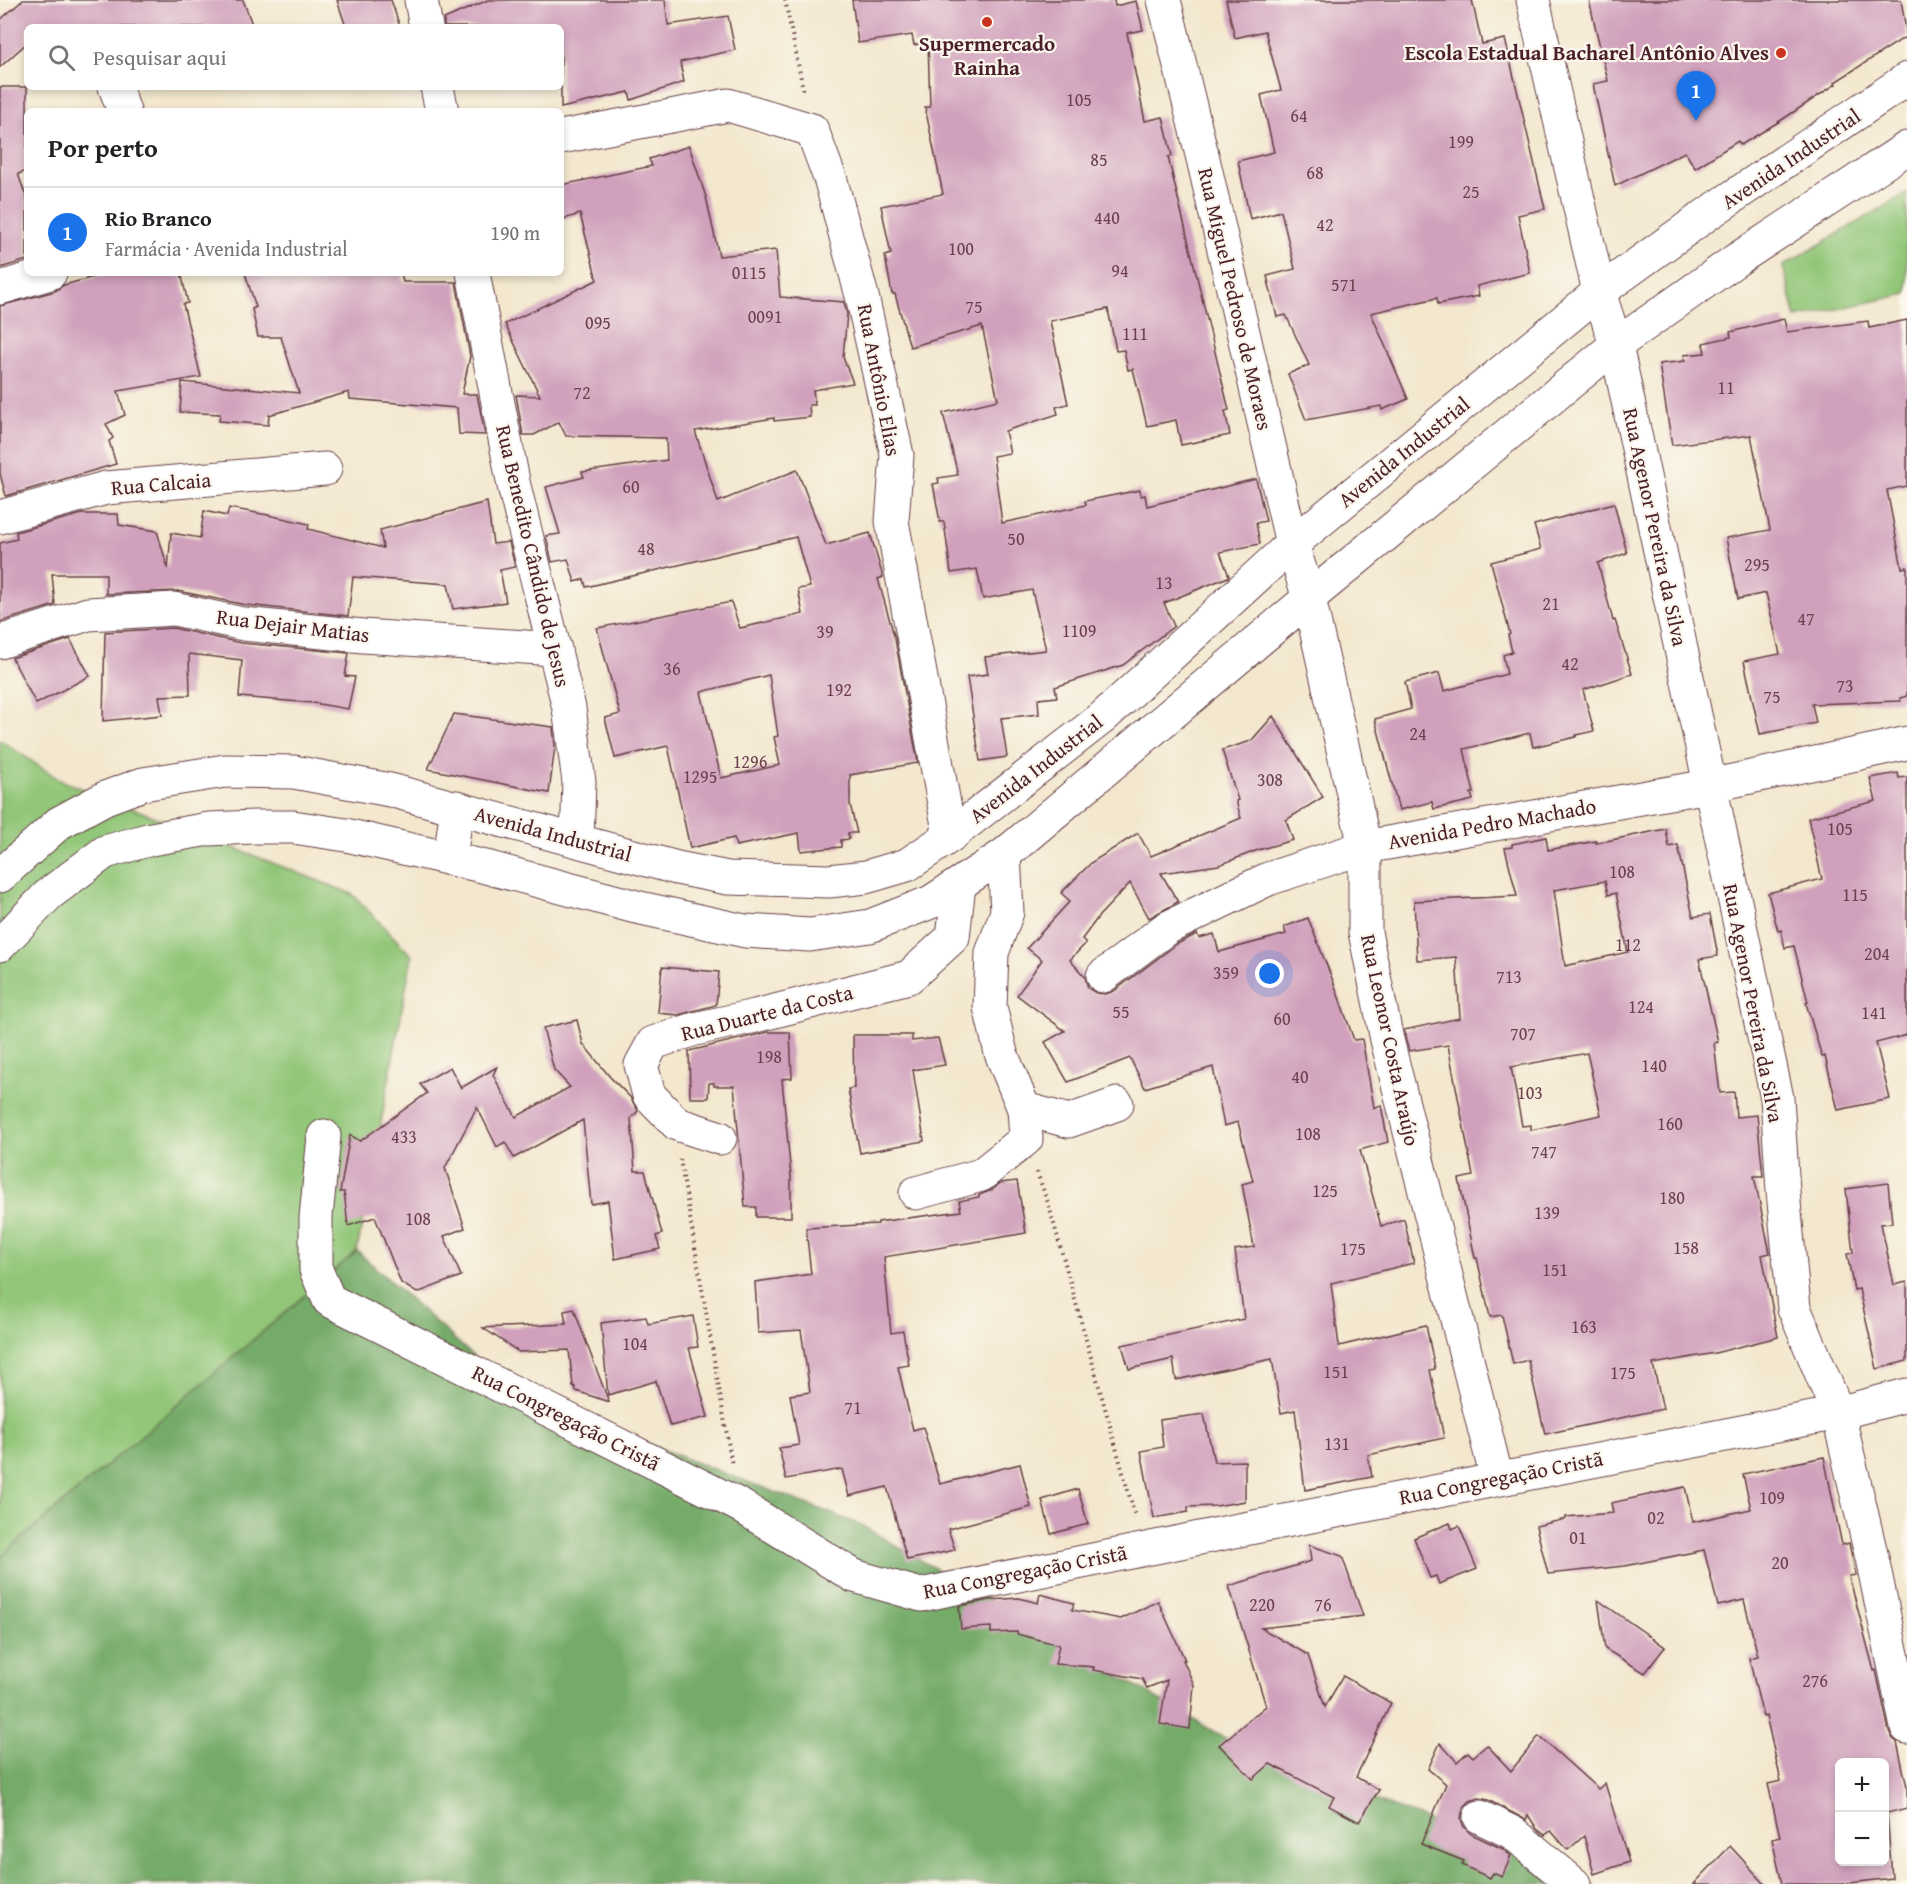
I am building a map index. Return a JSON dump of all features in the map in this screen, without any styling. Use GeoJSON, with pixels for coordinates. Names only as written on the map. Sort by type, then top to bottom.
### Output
{"type":"FeatureCollection","features":[{"type":"Feature","properties":{"kind":"street"},"geometry":{"type":"LineString","coordinates":[[421,0],[425,24]]}},
{"type":"Feature","properties":{"kind":"street","name":"Rua Miguel Pedroso de Moraes"},"geometry":{"type":"LineString","coordinates":[[1164,0],[1292,544],[1309,598]]}},
{"type":"Feature","properties":{"kind":"street","name":"Rua Agenor Pereira da Silva"},"geometry":{"type":"LineString","coordinates":[[1533,0],[1599,292],[1616,345],[1777,1098],[1794,1308],[1838,1413],[1872,1558],[1907,1727]]}},
{"type":"Feature","properties":{"kind":"street","name":"Avenida Industrial"},"geometry":{"type":"LineString","coordinates":[[0,876],[59,823],[105,798],[142,784],[225,771],[294,772],[390,790],[677,868],[728,878],[829,881],[866,877],[908,865],[950,836],[1102,718],[1292,544],[1599,292],[1706,216],[1907,80]]}},
{"type":"Feature","properties":{"kind":"street"},"geometry":{"type":"LineString","coordinates":[[116,90],[123,108]]}},
{"type":"Feature","properties":{"kind":"street"},"geometry":{"type":"LineString","coordinates":[[438,90],[441,108]]}},
{"type":"Feature","properties":{"kind":"street"},"geometry":{"type":"LineString","coordinates":[[564,135],[728,105],[812,130]]}},
{"type":"Feature","properties":{"kind":"street","name":"Rua Antônio Elias"},"geometry":{"type":"LineString","coordinates":[[812,130],[831,181],[862,296],[897,455],[892,520],[950,836]]}},
{"type":"Feature","properties":{"kind":"street","name":"Avenida Industrial"},"geometry":{"type":"LineString","coordinates":[[0,945],[49,894],[105,852],[151,839],[209,829],[293,827],[346,835],[636,907],[745,931],[810,935],[870,926],[931,902],[1004,855],[1309,598],[1616,345],[1736,260],[1907,148]]}},
{"type":"Feature","properties":{"kind":"street"},"geometry":{"type":"LineString","coordinates":[[0,288],[40,276]]}},
{"type":"Feature","properties":{"kind":"street","name":"Rua Benedito Cândido de Jesus"},"geometry":{"type":"LineString","coordinates":[[474,276],[514,486],[569,708],[579,782],[577,840]]}},
{"type":"Feature","properties":{"kind":"street","name":"Rua Calcaia"},"geometry":{"type":"LineString","coordinates":[[0,517],[106,488],[325,469]]}},
{"type":"Feature","properties":{"kind":"street","name":"Rua Leonor Costa Araújo"},"geometry":{"type":"LineString","coordinates":[[1309,598],[1365,846],[1365,932],[1387,1040],[1497,1479]]}},
{"type":"Feature","properties":{"kind":"street","name":"Rua Dejair Matias"},"geometry":{"type":"LineString","coordinates":[[0,642],[88,614],[174,609],[243,624],[363,636],[555,649]]}},
{"type":"Feature","properties":{"kind":"street","name":"Avenida Pedro Machado"},"geometry":{"type":"LineString","coordinates":[[1103,976],[1167,928],[1268,879],[1365,846],[1709,786],[1907,743]]}},
{"type":"Feature","properties":{"kind":"street"},"geometry":{"type":"LineString","coordinates":[[450,859],[457,807]]}},
{"type":"Feature","properties":{"kind":"street"},"geometry":{"type":"LineString","coordinates":[[1004,855],[1007,912],[992,953],[990,1007],[1001,1053],[1025,1124]]}},
{"type":"Feature","properties":{"kind":"street","name":"Rua Duarte da Costa"},"geometry":{"type":"LineString","coordinates":[[720,1138],[677,1124],[650,1095],[641,1065],[653,1043],[694,1029],[909,977],[953,937],[958,885]]}},
{"type":"Feature","properties":{"kind":"street"},"geometry":{"type":"LineString","coordinates":[[916,1193],[981,1175],[1025,1124],[1069,1121],[1117,1104]]}},
{"type":"Feature","properties":{"kind":"street","name":"Rua Congregação Cristã"},"geometry":{"type":"LineString","coordinates":[[324,1136],[316,1217],[316,1270],[329,1300],[739,1504],[854,1576],[921,1595],[1143,1549],[1838,1413],[1907,1395]]}},
{"type":"Feature","properties":{"kind":"street"},"geometry":{"type":"LineString","coordinates":[[1479,1817],[1513,1833],[1574,1884]]}},
{"type":"Feature","properties":{"kind":"path"},"geometry":{"type":"LineString","coordinates":[[785,0],[812,130]]}},
{"type":"Feature","properties":{"kind":"path"},"geometry":{"type":"LineString","coordinates":[[673,1120],[739,1504]]}},
{"type":"Feature","properties":{"kind":"path"},"geometry":{"type":"LineString","coordinates":[[1025,1124],[1117,1447],[1143,1549]]}},
{"type":"Feature","properties":{"kind":"green space"},"geometry":{"type":"Polygon","coordinates":[[[1907,193],[1907,294],[1796,318],[1783,266],[1907,193]]]}},
{"type":"Feature","properties":{"kind":"green space"},"geometry":{"type":"Polygon","coordinates":[[[0,740],[60,780],[352,894],[412,956],[357,1251],[0,1557],[0,740]]]}},
{"type":"Feature","properties":{"kind":"green space"},"geometry":{"type":"Polygon","coordinates":[[[357,1251],[515,1394],[859,1524],[1247,1751],[1595,1884],[0,1884],[0,1557],[357,1251]]]}},
{"type":"Feature","properties":{"kind":"building"},"geometry":{"type":"Polygon","coordinates":[[[23,0],[243,0],[252,24],[24,24],[24,46],[0,67],[0,20],[23,0]]]}},
{"type":"Feature","properties":{"kind":"building"},"geometry":{"type":"Polygon","coordinates":[[[337,0],[391,0],[399,24],[345,24],[337,0]]]}},
{"type":"Feature","properties":{"kind":"building"},"geometry":{"type":"Polygon","coordinates":[[[488,0],[665,0],[668,25],[728,16],[735,50],[680,62],[684,82],[631,100],[629,92],[561,108],[561,90],[564,90],[564,24],[444,24],[444,19],[488,0]]]}},
{"type":"Feature","properties":{"kind":"building"},"geometry":{"type":"Polygon","coordinates":[[[852,0],[1114,0],[1115,6],[1136,1],[1143,30],[1127,33],[1145,121],[1163,117],[1172,156],[1168,157],[1229,410],[1225,411],[1230,435],[1181,445],[1176,420],[1147,426],[1133,369],[1128,370],[1124,350],[1116,351],[1108,309],[1050,321],[1068,404],[1056,407],[1058,414],[1005,431],[1010,453],[993,456],[1002,523],[1086,505],[1085,501],[1140,490],[1141,496],[1145,495],[1147,506],[1256,479],[1266,521],[1256,523],[1260,544],[1220,552],[1228,577],[1164,603],[1174,626],[1123,665],[1055,687],[1057,697],[1038,699],[1039,714],[1001,718],[1007,757],[980,761],[967,677],[988,674],[985,657],[1046,650],[1032,590],[983,599],[977,569],[951,573],[944,522],[940,522],[933,484],[939,483],[938,478],[958,475],[943,413],[998,400],[982,326],[910,347],[895,294],[892,294],[885,256],[891,254],[881,206],[943,194],[925,107],[930,107],[928,42],[914,45],[912,35],[858,43],[852,0]]]}},
{"type":"Feature","properties":{"kind":"building"},"geometry":{"type":"Polygon","coordinates":[[[1226,0],[1472,0],[1482,44],[1505,39],[1545,209],[1518,215],[1530,273],[1477,286],[1479,296],[1438,304],[1437,298],[1371,313],[1408,399],[1382,410],[1381,406],[1306,420],[1288,374],[1309,365],[1286,315],[1277,317],[1267,276],[1295,269],[1281,211],[1250,219],[1238,161],[1274,152],[1261,95],[1281,90],[1265,31],[1235,38],[1226,0]]]}},
{"type":"Feature","properties":{"kind":"building"},"geometry":{"type":"Polygon","coordinates":[[[1589,0],[1901,0],[1907,36],[1741,145],[1738,141],[1695,168],[1685,152],[1615,186],[1593,84],[1608,81],[1589,0]]]}},
{"type":"Feature","properties":{"kind":"building"},"geometry":{"type":"Polygon","coordinates":[[[0,87],[24,87],[24,90],[27,90],[27,108],[24,108],[24,172],[18,174],[24,191],[24,261],[0,268],[0,87]]]}},
{"type":"Feature","properties":{"kind":"building"},"geometry":{"type":"Polygon","coordinates":[[[689,146],[706,197],[719,256],[776,250],[780,297],[844,302],[847,314],[843,357],[853,383],[813,390],[815,405],[809,405],[810,417],[774,421],[774,418],[695,431],[718,502],[797,470],[826,545],[870,533],[883,577],[878,579],[895,639],[918,763],[850,775],[850,804],[857,833],[848,833],[849,839],[841,840],[841,847],[801,851],[799,833],[736,846],[734,838],[690,848],[668,746],[615,758],[605,718],[620,714],[597,628],[731,602],[740,628],[803,614],[798,589],[810,587],[796,537],[586,587],[584,579],[575,582],[568,559],[552,562],[546,536],[560,534],[546,487],[584,477],[582,472],[667,460],[666,438],[566,436],[559,422],[534,435],[523,435],[516,395],[540,396],[505,324],[597,280],[580,214],[564,219],[564,184],[652,166],[649,159],[689,146]],[[769,675],[701,692],[721,778],[780,765],[774,737],[778,736],[769,675]]]}},
{"type":"Feature","properties":{"kind":"building"},"geometry":{"type":"Polygon","coordinates":[[[98,276],[182,276],[188,303],[183,304],[201,377],[118,391],[125,415],[106,424],[113,438],[109,441],[116,464],[6,496],[0,474],[0,306],[55,291],[64,285],[98,276]]]}},
{"type":"Feature","properties":{"kind":"building"},"geometry":{"type":"Polygon","coordinates":[[[246,276],[402,276],[403,282],[456,282],[470,356],[462,394],[477,394],[485,435],[459,434],[457,408],[350,399],[349,392],[269,415],[268,425],[219,421],[220,414],[180,412],[182,382],[299,393],[281,337],[258,337],[252,309],[256,307],[246,276]]]}},
{"type":"Feature","properties":{"kind":"building"},"geometry":{"type":"Polygon","coordinates":[[[1784,319],[1787,332],[1868,321],[1869,328],[1907,320],[1907,486],[1887,490],[1902,568],[1907,567],[1907,696],[1900,698],[1901,701],[1812,704],[1816,723],[1760,734],[1744,661],[1780,654],[1766,593],[1738,599],[1726,538],[1770,530],[1751,435],[1672,445],[1659,364],[1685,361],[1684,355],[1705,353],[1703,343],[1731,337],[1730,332],[1784,319]]]}},
{"type":"Feature","properties":{"kind":"building"},"geometry":{"type":"Polygon","coordinates":[[[487,502],[493,544],[509,542],[515,567],[500,570],[506,602],[453,609],[448,584],[353,577],[348,616],[246,605],[178,591],[106,594],[106,574],[52,574],[55,605],[0,622],[0,543],[17,539],[16,532],[82,514],[118,514],[119,525],[157,531],[168,569],[171,533],[200,538],[204,511],[227,516],[229,508],[268,515],[309,524],[308,529],[383,548],[380,530],[487,502]]]}},
{"type":"Feature","properties":{"kind":"building"},"geometry":{"type":"Polygon","coordinates":[[[1614,503],[1627,553],[1598,563],[1613,621],[1615,620],[1632,674],[1583,690],[1594,731],[1533,747],[1530,733],[1464,749],[1474,793],[1471,793],[1473,800],[1434,809],[1432,802],[1399,810],[1375,719],[1411,709],[1405,682],[1439,673],[1444,691],[1507,674],[1503,655],[1512,652],[1508,635],[1510,634],[1491,562],[1541,549],[1534,525],[1614,503]]]}},
{"type":"Feature","properties":{"kind":"building"},"geometry":{"type":"Polygon","coordinates":[[[173,628],[241,643],[349,653],[345,676],[355,677],[348,709],[313,703],[239,697],[242,660],[189,654],[190,695],[159,696],[162,715],[103,721],[105,632],[173,628]]]}},
{"type":"Feature","properties":{"kind":"building"},"geometry":{"type":"Polygon","coordinates":[[[70,639],[90,676],[36,704],[12,658],[70,639]]]}},
{"type":"Feature","properties":{"kind":"building"},"geometry":{"type":"Polygon","coordinates":[[[454,714],[553,727],[555,746],[549,793],[428,769],[454,714]]]}},
{"type":"Feature","properties":{"kind":"building"},"geometry":{"type":"Polygon","coordinates":[[[1273,716],[1323,797],[1286,820],[1293,840],[1219,865],[1161,873],[1178,902],[1149,918],[1130,883],[1099,916],[1082,939],[1086,943],[1070,960],[1085,977],[1088,988],[1096,993],[1106,994],[1114,991],[1177,944],[1197,934],[1199,938],[1214,934],[1219,952],[1286,934],[1284,927],[1308,918],[1354,1040],[1362,1039],[1374,1108],[1381,1105],[1388,1142],[1360,1150],[1381,1226],[1404,1219],[1414,1263],[1331,1283],[1339,1346],[1426,1325],[1435,1369],[1430,1370],[1444,1438],[1368,1455],[1372,1477],[1305,1490],[1295,1410],[1281,1413],[1272,1359],[1176,1380],[1173,1359],[1129,1369],[1122,1345],[1244,1319],[1235,1250],[1254,1247],[1242,1184],[1253,1181],[1238,1122],[1224,1126],[1213,1067],[1145,1088],[1130,1058],[1068,1082],[1045,1042],[1065,1031],[1017,995],[1042,960],[1027,948],[1070,901],[1061,893],[1092,862],[1138,833],[1151,856],[1241,818],[1236,801],[1238,800],[1222,750],[1251,741],[1273,716]]]}},
{"type":"Feature","properties":{"kind":"building"},"geometry":{"type":"Polygon","coordinates":[[[1898,773],[1899,778],[1907,777],[1907,1035],[1876,1043],[1890,1099],[1838,1110],[1825,1056],[1822,1057],[1806,1003],[1808,1002],[1794,946],[1785,948],[1768,893],[1822,879],[1808,818],[1876,801],[1870,778],[1898,773]]]}},
{"type":"Feature","properties":{"kind":"building"},"geometry":{"type":"Polygon","coordinates":[[[1666,829],[1669,847],[1678,845],[1693,917],[1710,914],[1718,956],[1699,959],[1718,1042],[1714,1043],[1720,1093],[1734,1092],[1736,1117],[1757,1115],[1763,1176],[1754,1176],[1770,1253],[1762,1255],[1778,1337],[1715,1353],[1653,1364],[1663,1409],[1545,1434],[1528,1360],[1513,1364],[1502,1315],[1490,1317],[1477,1258],[1475,1258],[1459,1179],[1473,1176],[1448,1045],[1409,1051],[1405,1036],[1404,1030],[1460,1018],[1456,957],[1417,960],[1414,901],[1517,896],[1505,848],[1512,847],[1512,844],[1546,837],[1548,850],[1596,841],[1596,843],[1666,829]],[[1605,881],[1554,890],[1565,966],[1628,952],[1616,893],[1608,895],[1605,881]],[[1587,1053],[1511,1067],[1522,1126],[1531,1125],[1531,1130],[1601,1115],[1587,1053]]]}},
{"type":"Feature","properties":{"kind":"building"},"geometry":{"type":"Polygon","coordinates":[[[662,967],[719,972],[716,1005],[678,1015],[658,1013],[662,967]]]}},
{"type":"Feature","properties":{"kind":"building"},"geometry":{"type":"Polygon","coordinates":[[[577,1020],[583,1044],[630,1097],[638,1111],[631,1118],[635,1171],[645,1171],[662,1234],[656,1236],[660,1249],[615,1259],[608,1201],[591,1204],[583,1120],[514,1158],[505,1142],[497,1147],[477,1107],[445,1168],[465,1228],[444,1236],[461,1276],[417,1293],[401,1283],[375,1217],[348,1226],[344,1192],[340,1192],[350,1135],[360,1141],[427,1093],[420,1084],[450,1067],[461,1088],[497,1067],[493,1075],[516,1117],[570,1087],[554,1070],[543,1028],[577,1020]]]}},
{"type":"Feature","properties":{"kind":"building"},"geometry":{"type":"Polygon","coordinates":[[[768,1032],[790,1032],[792,1078],[782,1079],[791,1177],[791,1217],[756,1217],[756,1207],[745,1207],[734,1086],[714,1086],[714,1083],[709,1083],[708,1098],[690,1098],[689,1051],[768,1032]]]}},
{"type":"Feature","properties":{"kind":"building"},"geometry":{"type":"Polygon","coordinates":[[[853,1035],[912,1035],[912,1041],[938,1038],[945,1065],[913,1070],[924,1141],[860,1153],[848,1089],[854,1088],[853,1035]]]}},
{"type":"Feature","properties":{"kind":"building"},"geometry":{"type":"Polygon","coordinates":[[[1017,1181],[1026,1233],[884,1257],[891,1333],[903,1331],[909,1365],[898,1367],[913,1430],[923,1427],[940,1484],[1020,1464],[1031,1507],[948,1529],[955,1550],[907,1560],[887,1487],[849,1496],[842,1469],[786,1479],[779,1448],[799,1445],[790,1395],[810,1392],[801,1330],[758,1333],[755,1282],[811,1274],[806,1228],[878,1224],[878,1222],[961,1211],[959,1201],[979,1197],[1000,1183],[1017,1181]]]}},
{"type":"Feature","properties":{"kind":"building"},"geometry":{"type":"Polygon","coordinates":[[[1888,1183],[1892,1223],[1881,1224],[1894,1285],[1907,1282],[1907,1361],[1877,1369],[1859,1289],[1854,1290],[1847,1254],[1853,1253],[1846,1189],[1888,1183]]]}},
{"type":"Feature","properties":{"kind":"building"},"geometry":{"type":"Polygon","coordinates":[[[574,1309],[609,1402],[576,1391],[573,1386],[569,1350],[519,1352],[483,1328],[566,1324],[564,1311],[574,1309]]]}},
{"type":"Feature","properties":{"kind":"building"},"geometry":{"type":"Polygon","coordinates":[[[693,1316],[698,1347],[689,1348],[708,1417],[670,1426],[656,1381],[608,1395],[601,1323],[646,1317],[648,1324],[693,1316]]]}},
{"type":"Feature","properties":{"kind":"building"},"geometry":{"type":"Polygon","coordinates":[[[1204,1414],[1214,1462],[1245,1461],[1245,1501],[1216,1506],[1188,1507],[1188,1512],[1154,1518],[1141,1451],[1163,1447],[1160,1420],[1204,1414]]]}},
{"type":"Feature","properties":{"kind":"building"},"geometry":{"type":"Polygon","coordinates":[[[1824,1457],[1842,1545],[1849,1543],[1856,1575],[1849,1576],[1874,1671],[1876,1670],[1889,1731],[1897,1742],[1907,1787],[1907,1808],[1889,1812],[1889,1758],[1835,1758],[1835,1866],[1889,1866],[1889,1839],[1892,1878],[1841,1884],[1782,1884],[1772,1839],[1780,1837],[1768,1784],[1781,1781],[1766,1716],[1763,1717],[1749,1658],[1758,1656],[1744,1600],[1718,1606],[1704,1550],[1625,1566],[1548,1574],[1536,1526],[1566,1519],[1566,1517],[1613,1513],[1611,1503],[1685,1487],[1693,1522],[1751,1509],[1743,1474],[1824,1457]]]}},
{"type":"Feature","properties":{"kind":"building"},"geometry":{"type":"Polygon","coordinates":[[[1078,1489],[1088,1524],[1051,1534],[1042,1500],[1078,1489]]]}},
{"type":"Feature","properties":{"kind":"building"},"geometry":{"type":"Polygon","coordinates":[[[1450,1523],[1452,1529],[1459,1526],[1477,1569],[1439,1584],[1436,1576],[1430,1578],[1414,1538],[1450,1523]]]}},
{"type":"Feature","properties":{"kind":"building"},"geometry":{"type":"Polygon","coordinates":[[[1309,1545],[1342,1556],[1363,1616],[1261,1628],[1308,1655],[1325,1707],[1343,1676],[1391,1703],[1356,1777],[1379,1790],[1359,1822],[1329,1806],[1334,1797],[1270,1764],[1253,1779],[1219,1745],[1266,1706],[1229,1586],[1311,1561],[1309,1545]]]}},
{"type":"Feature","properties":{"kind":"building"},"geometry":{"type":"Polygon","coordinates":[[[1040,1594],[1074,1603],[1072,1610],[1121,1619],[1158,1601],[1194,1685],[1190,1729],[1160,1724],[1167,1680],[1147,1688],[1142,1679],[1093,1670],[1094,1667],[1055,1664],[1059,1645],[1017,1634],[1017,1632],[991,1633],[991,1627],[961,1629],[959,1606],[990,1600],[1019,1598],[1038,1603],[1040,1594]]]}},
{"type":"Feature","properties":{"kind":"building"},"geometry":{"type":"Polygon","coordinates":[[[1598,1600],[1665,1647],[1645,1673],[1605,1649],[1598,1600]]]}},
{"type":"Feature","properties":{"kind":"building"},"geometry":{"type":"Polygon","coordinates":[[[1539,1736],[1598,1789],[1605,1783],[1629,1862],[1594,1874],[1584,1836],[1568,1850],[1551,1831],[1545,1835],[1537,1829],[1528,1815],[1526,1820],[1488,1800],[1479,1798],[1470,1801],[1463,1808],[1461,1819],[1464,1827],[1471,1834],[1503,1849],[1511,1856],[1502,1877],[1493,1873],[1490,1878],[1462,1865],[1464,1861],[1421,1844],[1446,1784],[1428,1769],[1440,1743],[1457,1762],[1468,1752],[1473,1757],[1487,1745],[1511,1771],[1539,1736]]]}},
{"type":"Feature","properties":{"kind":"building"},"geometry":{"type":"Polygon","coordinates":[[[1730,1846],[1765,1884],[1694,1884],[1730,1846]]]}},
{"type":"Feature","properties":{"kind":"place","name":"Supermercado Rainha"},"geometry":{"type":"Point","coordinates":[987,22]}},
{"type":"Feature","properties":{"kind":"place","name":"Escola Estadual Bacharel Antônio Alves"},"geometry":{"type":"Point","coordinates":[1781,53]}},
{"type":"Feature","properties":{"kind":"place","name":"Rio Branco"},"geometry":{"type":"Point","coordinates":[1696,121]}}]}
